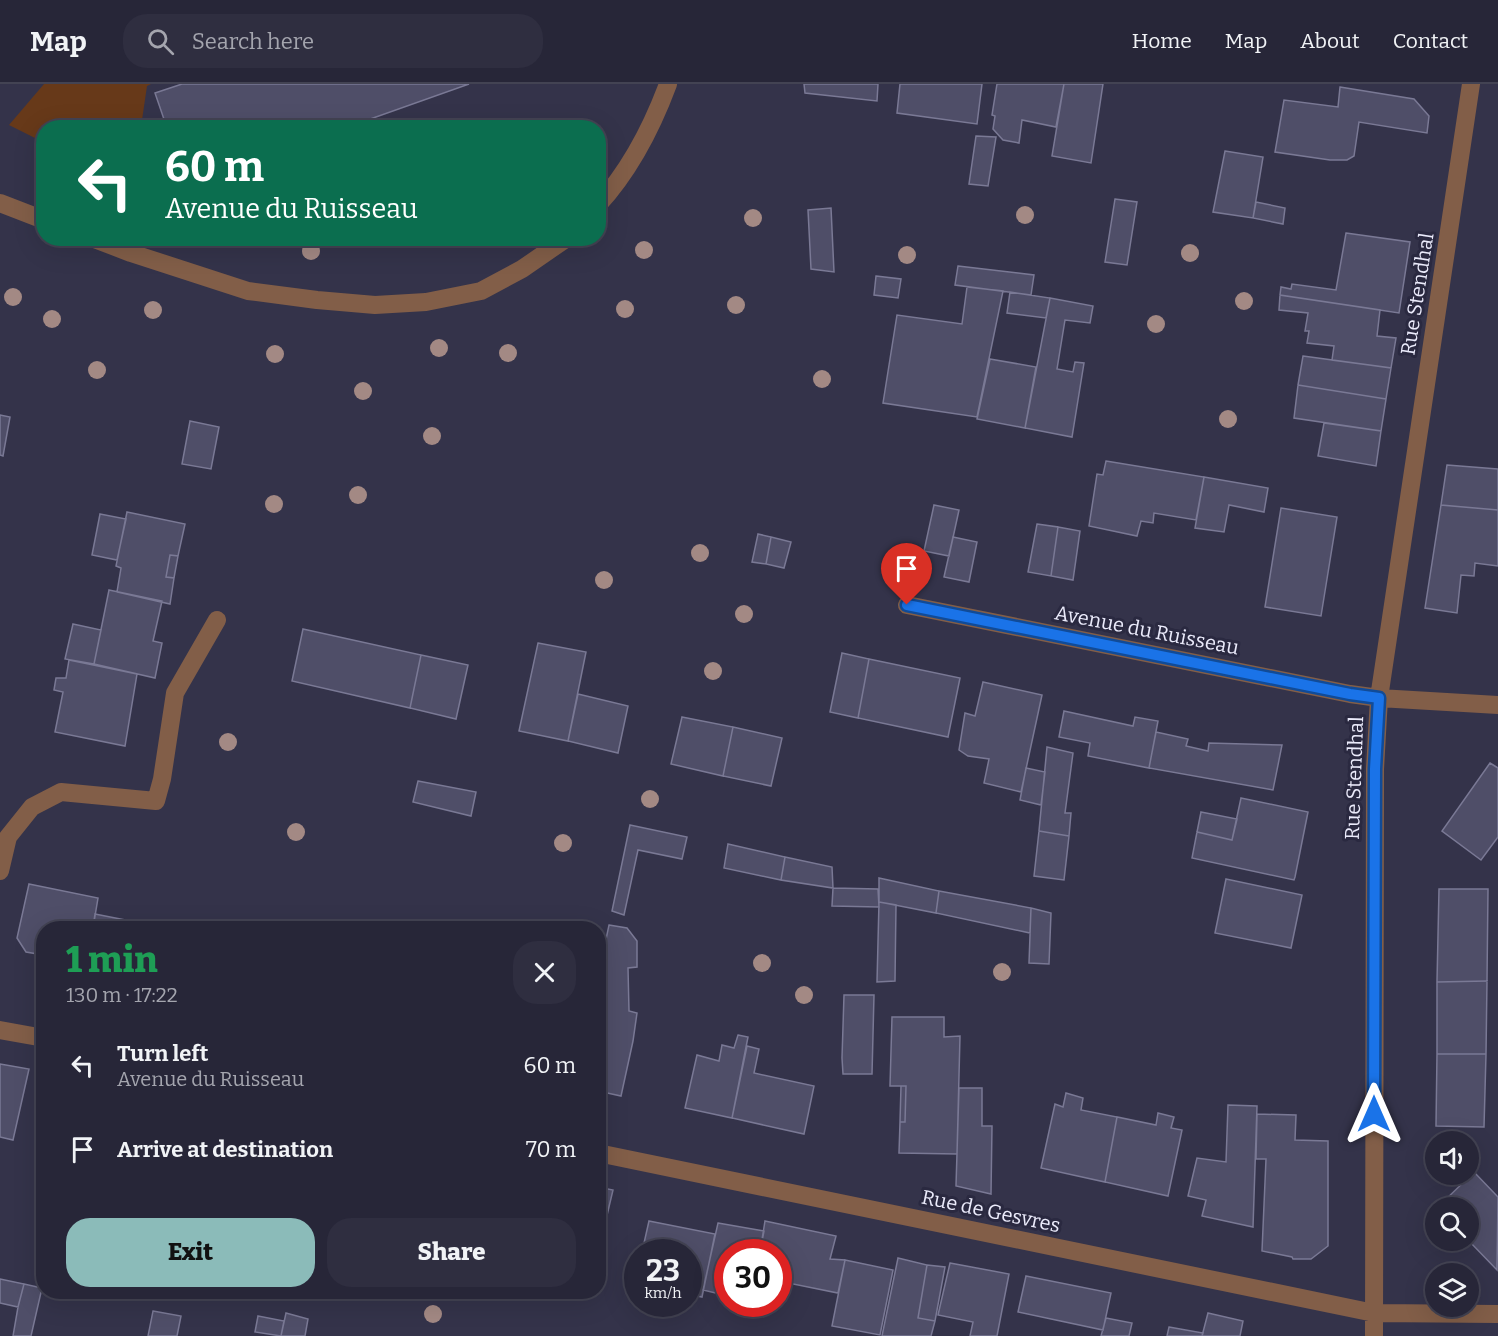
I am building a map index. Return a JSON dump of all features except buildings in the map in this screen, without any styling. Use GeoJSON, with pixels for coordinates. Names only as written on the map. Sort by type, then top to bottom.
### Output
{"type":"FeatureCollection","features":[{"type":"Feature","properties":{"kind":"street"},"geometry":{"type":"LineString","coordinates":[[606,194],[633,159],[668,84]]}},
{"type":"Feature","properties":{"kind":"street","name":"Rue Stendhal"},"geometry":{"type":"LineString","coordinates":[[1374,1336],[1374,780],[1379,698],[1471,84]]}},
{"type":"Feature","properties":{"kind":"street"},"geometry":{"type":"LineString","coordinates":[[0,203],[36,217]]}},
{"type":"Feature","properties":{"kind":"street"},"geometry":{"type":"LineString","coordinates":[[113,246],[248,291],[375,305],[426,302],[481,291],[522,269],[555,246]]}},
{"type":"Feature","properties":{"kind":"street","name":"Avenue du Ruisseau"},"geometry":{"type":"LineString","coordinates":[[907,605],[1350,694],[1379,698],[1498,705]]}},
{"type":"Feature","properties":{"kind":"street"},"geometry":{"type":"LineString","coordinates":[[0,871],[8,837],[32,807],[61,792],[156,801],[162,779],[175,693],[217,620]]}},
{"type":"Feature","properties":{"kind":"street"},"geometry":{"type":"LineString","coordinates":[[0,1029],[36,1036]]}},
{"type":"Feature","properties":{"kind":"street","name":"Rue de Gesvres"},"geometry":{"type":"LineString","coordinates":[[606,1155],[1374,1313],[1498,1314]]}},
{"type":"Feature","properties":{"kind":"shaded area"},"geometry":{"type":"Polygon","coordinates":[[[44,84],[151,84],[147,86],[142,120],[36,120],[36,138],[9,125],[44,84]]]}},
{"type":"Feature","properties":{"kind":"route"},"geometry":{"type":"LineString","coordinates":[[907,605],[1379,698],[1375,769],[1374,1114]]}}]}
